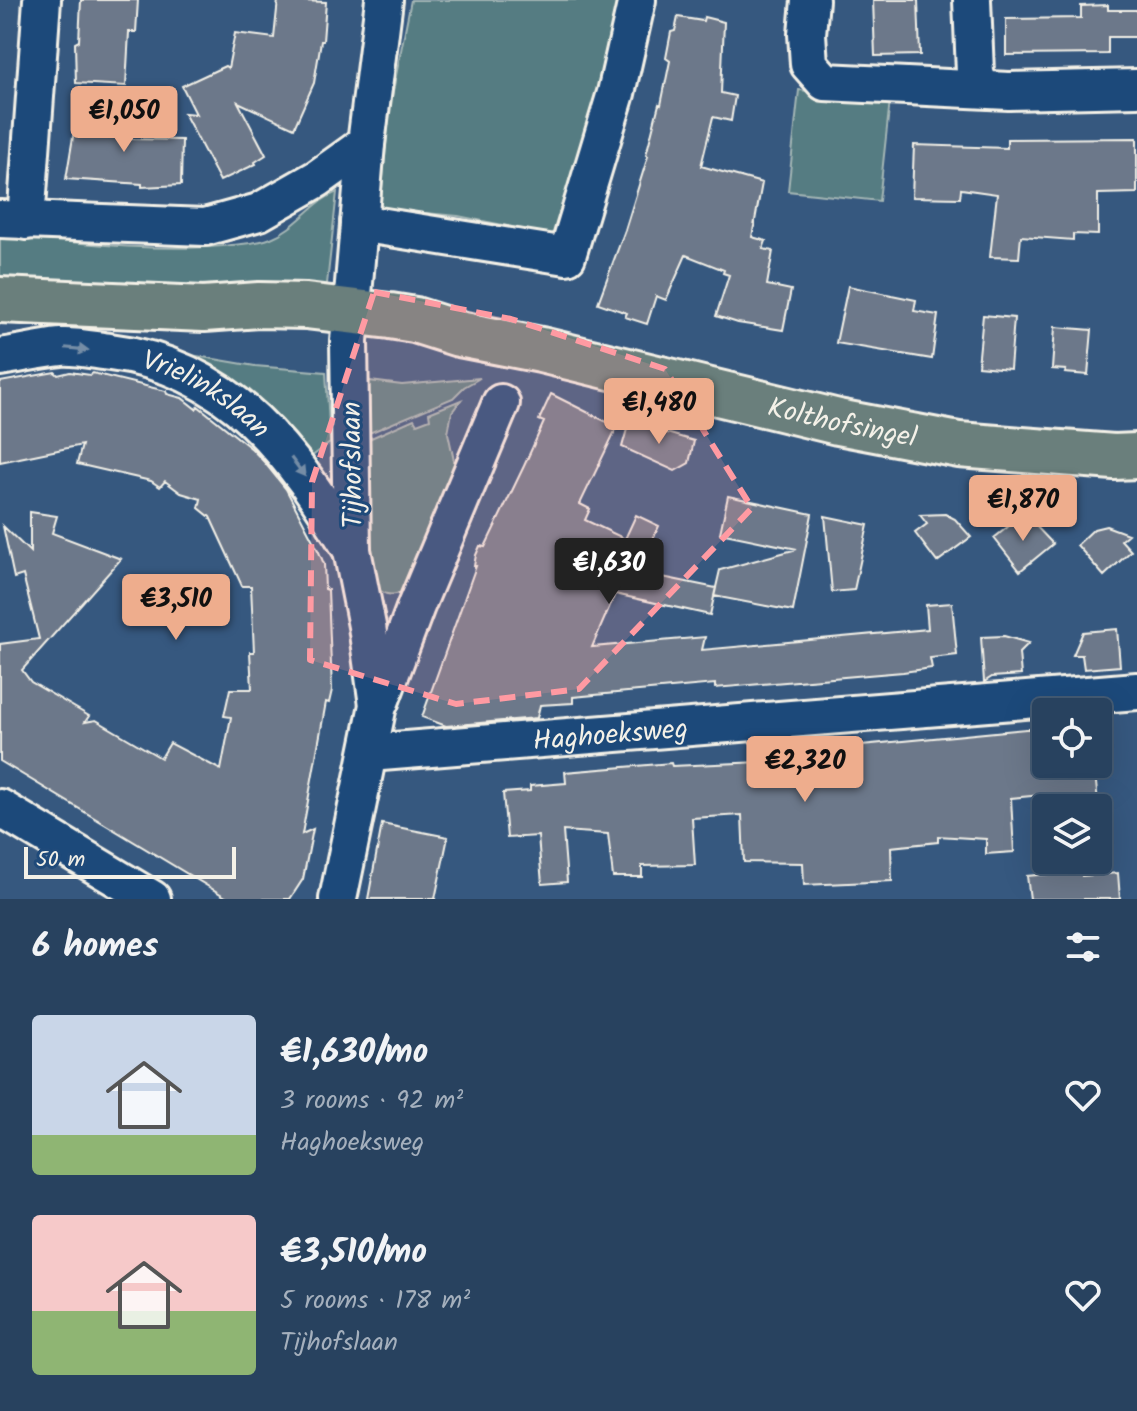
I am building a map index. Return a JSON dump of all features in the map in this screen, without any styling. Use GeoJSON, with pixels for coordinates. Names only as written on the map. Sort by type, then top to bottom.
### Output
{"type":"FeatureCollection","features":[{"type":"Feature","properties":{"kind":"main road","name":"Kolthofsingel"},"geometry":{"type":"LineString","coordinates":[[0,300],[204,309],[275,306],[351,326],[389,342],[459,334],[541,350],[838,422],[959,445],[1114,457],[1137,456]]}},
{"type":"Feature","properties":{"kind":"main road","name":"Kolthofsingel"},"geometry":{"type":"LineString","coordinates":[[0,314],[50,302]]}},
{"type":"Feature","properties":{"kind":"street"},"geometry":{"type":"LineString","coordinates":[[42,0],[13,220],[205,227],[259,212],[317,179],[366,144]]}},
{"type":"Feature","properties":{"kind":"street","name":"Tijhofslaan"},"geometry":{"type":"LineString","coordinates":[[378,705],[352,550],[351,326],[366,144],[384,0]]}},
{"type":"Feature","properties":{"kind":"street"},"geometry":{"type":"LineString","coordinates":[[359,223],[567,256],[616,93],[637,0]]}},
{"type":"Feature","properties":{"kind":"street"},"geometry":{"type":"LineString","coordinates":[[810,0],[807,34],[809,64],[825,82],[1009,91],[1137,88]]}},
{"type":"Feature","properties":{"kind":"street"},"geometry":{"type":"LineString","coordinates":[[972,0],[975,73],[980,88]]}},
{"type":"Feature","properties":{"kind":"street","name":"Vrielinkslaan"},"geometry":{"type":"LineString","coordinates":[[0,357],[74,348],[137,356],[169,366],[191,378],[238,405],[268,431],[315,492],[352,550]]}},
{"type":"Feature","properties":{"kind":"street","name":"Tijhofslaan"},"geometry":{"type":"LineString","coordinates":[[338,899],[378,705],[501,403]]}},
{"type":"Feature","properties":{"kind":"street","name":"Haghoeksweg"},"geometry":{"type":"LineString","coordinates":[[369,753],[1137,691]]}},
{"type":"Feature","properties":{"kind":"street"},"geometry":{"type":"LineString","coordinates":[[0,808],[152,899]]}},
{"type":"Feature","properties":{"kind":"highlighted area"},"geometry":{"type":"Polygon","coordinates":[[[374,292],[511,319],[665,369],[752,508],[579,689],[456,704],[310,660],[312,482],[374,292]]]}},
{"type":"Feature","properties":{"kind":"green space"},"geometry":{"type":"Polygon","coordinates":[[[411,0],[618,0],[609,52],[563,231],[552,235],[458,216],[380,209],[390,106],[411,0]]]}},
{"type":"Feature","properties":{"kind":"green space"},"geometry":{"type":"Polygon","coordinates":[[[799,90],[890,100],[879,201],[788,191],[799,90]]]}},
{"type":"Feature","properties":{"kind":"green space"},"geometry":{"type":"Polygon","coordinates":[[[337,192],[327,284],[315,291],[0,283],[0,235],[139,247],[195,248],[247,244],[280,234],[337,192]]]}},
{"type":"Feature","properties":{"kind":"green space"},"geometry":{"type":"Polygon","coordinates":[[[185,354],[255,366],[326,372],[330,443],[304,462],[282,424],[185,354]]]}},
{"type":"Feature","properties":{"kind":"green space"},"geometry":{"type":"Polygon","coordinates":[[[480,378],[453,398],[362,436],[361,380],[402,385],[480,378]]]}},
{"type":"Feature","properties":{"kind":"green space"},"geometry":{"type":"Polygon","coordinates":[[[461,400],[452,412],[448,433],[456,470],[405,591],[394,594],[382,592],[370,583],[362,442],[414,419],[417,424],[430,419],[429,413],[461,400]]]}},
{"type":"Feature","properties":{"kind":"building"},"geometry":{"type":"Polygon","coordinates":[[[81,0],[138,0],[136,32],[129,32],[126,86],[76,83],[75,43],[79,41],[81,0]]]}},
{"type":"Feature","properties":{"kind":"building"},"geometry":{"type":"Polygon","coordinates":[[[278,0],[326,2],[323,41],[314,83],[294,128],[238,102],[266,155],[256,164],[220,181],[184,113],[196,114],[182,86],[225,66],[228,68],[235,33],[274,38],[278,0]]]}},
{"type":"Feature","properties":{"kind":"building"},"geometry":{"type":"Polygon","coordinates":[[[873,0],[918,0],[920,55],[875,56],[873,0]]]}},
{"type":"Feature","properties":{"kind":"building"},"geometry":{"type":"Polygon","coordinates":[[[1108,5],[1108,10],[1137,10],[1137,37],[1108,37],[1108,54],[1006,55],[1006,19],[1081,18],[1081,6],[1108,5]]]}},
{"type":"Feature","properties":{"kind":"building"},"geometry":{"type":"Polygon","coordinates":[[[678,17],[703,21],[704,17],[724,22],[721,93],[735,96],[731,121],[713,117],[701,166],[762,183],[752,237],[766,241],[763,249],[773,251],[767,285],[791,290],[783,330],[716,316],[729,275],[723,273],[724,270],[686,255],[666,300],[656,296],[647,324],[598,303],[648,156],[670,61],[666,58],[671,32],[675,31],[678,17]]]}},
{"type":"Feature","properties":{"kind":"building"},"geometry":{"type":"Polygon","coordinates":[[[106,102],[133,104],[130,139],[182,140],[181,185],[142,187],[142,184],[66,179],[74,131],[104,134],[106,102]]]}},
{"type":"Feature","properties":{"kind":"building"},"geometry":{"type":"Polygon","coordinates":[[[1137,138],[1137,193],[1098,194],[1098,235],[1073,234],[1073,240],[1021,236],[1019,258],[990,257],[997,194],[961,189],[960,198],[912,197],[914,145],[1007,148],[1007,139],[1137,138]]]}},
{"type":"Feature","properties":{"kind":"building"},"geometry":{"type":"Polygon","coordinates":[[[848,286],[916,300],[914,311],[938,315],[932,359],[836,343],[848,286]]]}},
{"type":"Feature","properties":{"kind":"building"},"geometry":{"type":"Polygon","coordinates":[[[983,315],[1014,318],[1010,369],[978,366],[983,315]]]}},
{"type":"Feature","properties":{"kind":"building"},"geometry":{"type":"Polygon","coordinates":[[[1055,327],[1092,330],[1088,375],[1052,369],[1055,327]]]}},
{"type":"Feature","properties":{"kind":"building"},"geometry":{"type":"Polygon","coordinates":[[[55,372],[58,375],[93,373],[166,391],[196,409],[198,406],[265,463],[286,489],[319,552],[324,564],[325,589],[328,590],[332,690],[329,703],[326,702],[302,834],[313,829],[303,879],[290,899],[229,899],[0,761],[0,644],[39,639],[23,575],[14,578],[3,526],[30,552],[30,512],[57,516],[52,533],[121,559],[22,670],[31,682],[89,716],[85,722],[96,720],[161,758],[170,743],[221,770],[231,717],[224,716],[230,689],[252,689],[251,586],[242,586],[210,517],[199,508],[201,499],[181,493],[165,481],[160,487],[151,481],[77,464],[82,445],[0,462],[0,382],[55,372]]]}},
{"type":"Feature","properties":{"kind":"building"},"geometry":{"type":"Polygon","coordinates":[[[551,394],[617,427],[580,504],[590,509],[585,520],[625,539],[636,515],[659,526],[638,572],[716,588],[710,615],[615,594],[592,647],[705,637],[702,650],[928,629],[926,605],[952,603],[957,655],[930,658],[932,668],[903,672],[573,697],[573,703],[540,705],[537,718],[446,726],[422,717],[476,566],[476,555],[480,546],[485,547],[524,466],[544,422],[539,420],[551,394]]]}},
{"type":"Feature","properties":{"kind":"building"},"geometry":{"type":"Polygon","coordinates":[[[629,422],[694,441],[689,463],[675,471],[622,447],[629,422]]]}},
{"type":"Feature","properties":{"kind":"building"},"geometry":{"type":"Polygon","coordinates":[[[728,496],[812,514],[793,611],[714,596],[720,570],[797,549],[720,533],[728,496]]]}},
{"type":"Feature","properties":{"kind":"building"},"geometry":{"type":"Polygon","coordinates":[[[945,514],[955,519],[971,537],[937,562],[915,533],[927,524],[920,515],[945,514]]]}},
{"type":"Feature","properties":{"kind":"building"},"geometry":{"type":"Polygon","coordinates":[[[825,516],[868,525],[854,590],[832,592],[825,516]]]}},
{"type":"Feature","properties":{"kind":"building"},"geometry":{"type":"Polygon","coordinates":[[[1027,521],[1053,544],[1020,571],[994,538],[1009,526],[1027,521]]]}},
{"type":"Feature","properties":{"kind":"building"},"geometry":{"type":"Polygon","coordinates":[[[1106,526],[1128,534],[1121,540],[1131,551],[1104,576],[1077,545],[1094,529],[1106,526]]]}},
{"type":"Feature","properties":{"kind":"building"},"geometry":{"type":"Polygon","coordinates":[[[1117,629],[1120,666],[1084,669],[1082,655],[1073,655],[1083,632],[1117,629]]]}},
{"type":"Feature","properties":{"kind":"building"},"geometry":{"type":"Polygon","coordinates":[[[1004,636],[1029,643],[1019,653],[1021,675],[992,677],[984,682],[981,637],[1004,636]]]}},
{"type":"Feature","properties":{"kind":"building"},"geometry":{"type":"Polygon","coordinates":[[[1032,729],[1032,778],[1095,778],[1097,794],[1032,794],[1011,798],[1014,852],[986,854],[986,839],[938,836],[938,842],[891,847],[892,881],[804,885],[803,863],[744,862],[742,815],[692,818],[695,865],[642,866],[642,877],[613,877],[608,834],[563,831],[567,882],[542,884],[538,836],[507,838],[503,793],[530,791],[530,786],[566,783],[565,772],[671,763],[672,766],[760,762],[759,755],[1032,729]]]}},
{"type":"Feature","properties":{"kind":"building"},"geometry":{"type":"Polygon","coordinates":[[[382,824],[448,837],[435,899],[368,899],[382,824]]]}},
{"type":"Feature","properties":{"kind":"building"},"geometry":{"type":"Polygon","coordinates":[[[1118,873],[1120,899],[1030,899],[1027,876],[1118,873]]]}}]}
